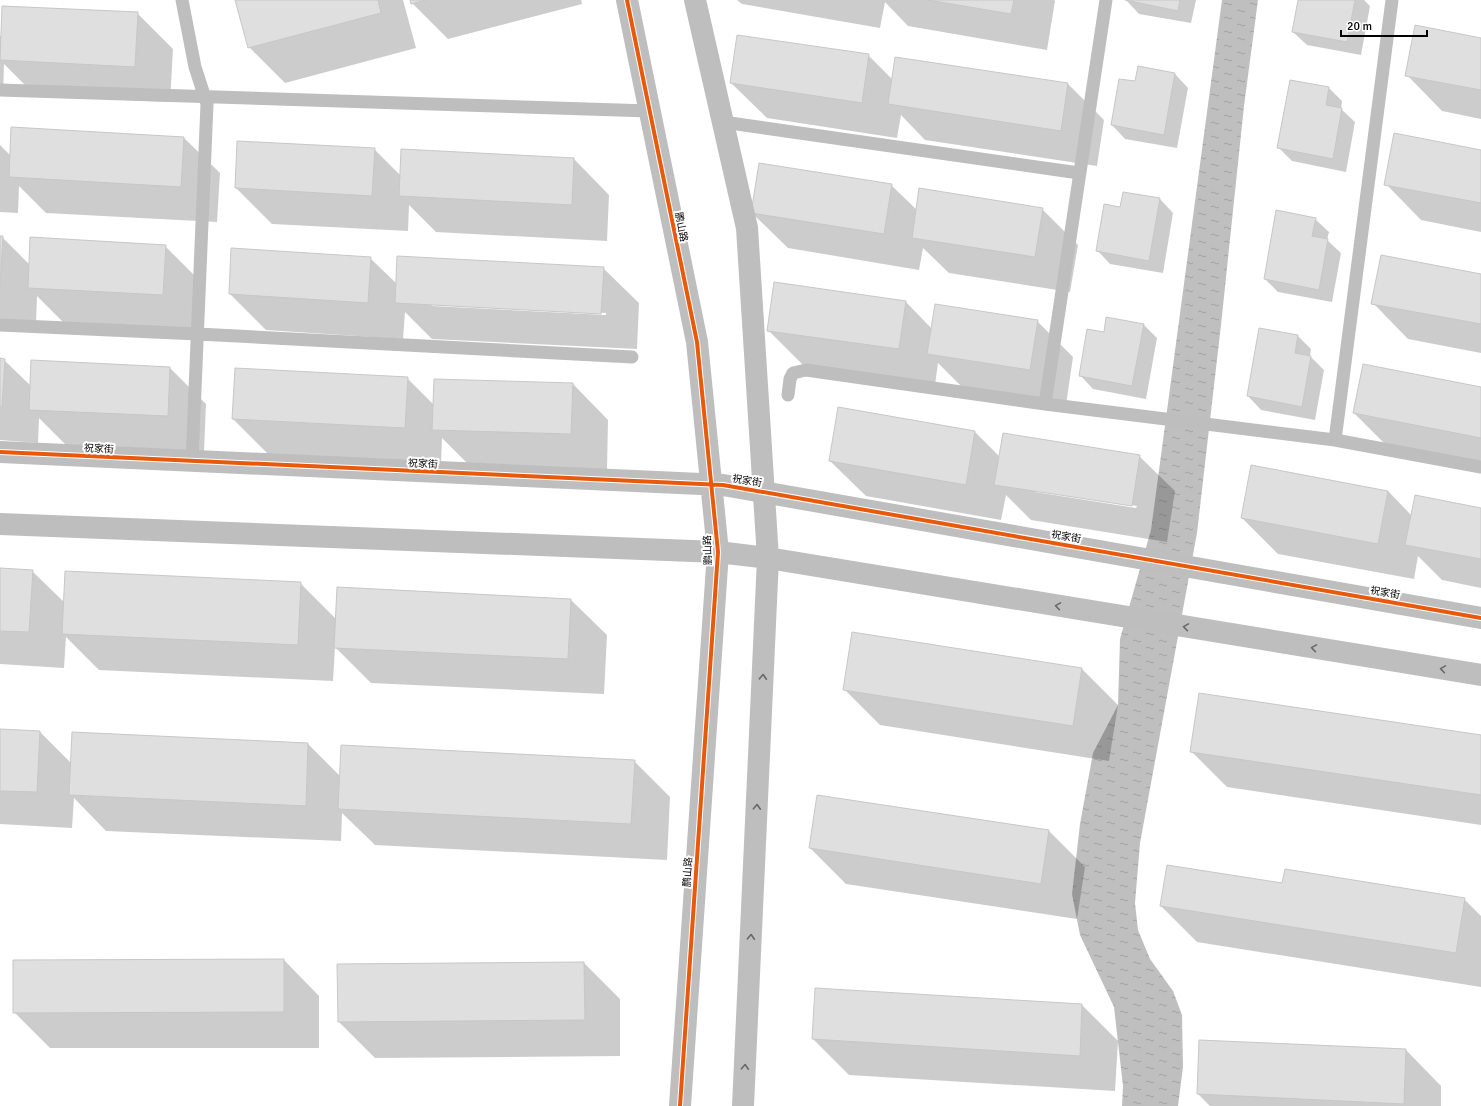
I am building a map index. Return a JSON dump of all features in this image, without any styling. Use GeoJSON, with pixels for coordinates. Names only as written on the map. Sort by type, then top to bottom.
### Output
{"type":"FeatureCollection","features":[{"type":"Feature","properties":{"kind":"street","name":"鹏山路"},"geometry":{"type":"LineString","coordinates":[[627,0],[697,342],[718,552],[680,1106]]}},
{"type":"Feature","properties":{"kind":"street"},"geometry":{"type":"LineString","coordinates":[[695,0],[747,228],[768,558],[744,1106]]}},
{"type":"Feature","properties":{"kind":"street","name":"祝家街"},"geometry":{"type":"LineString","coordinates":[[0,452],[711,485],[763,491],[1481,618]]}},
{"type":"Feature","properties":{"kind":"street"},"geometry":{"type":"LineString","coordinates":[[0,524],[718,552],[768,558],[1481,675]]}},
{"type":"Feature","properties":{"kind":"lane"},"geometry":{"type":"LineString","coordinates":[[182,0],[196,67],[206,104],[192,461]]}},
{"type":"Feature","properties":{"kind":"lane"},"geometry":{"type":"LineString","coordinates":[[1046,404],[1079,173],[1106,0]]}},
{"type":"Feature","properties":{"kind":"lane"},"geometry":{"type":"LineString","coordinates":[[1335,440],[1392,0]]}},
{"type":"Feature","properties":{"kind":"lane"},"geometry":{"type":"LineString","coordinates":[[0,90],[650,111]]}},
{"type":"Feature","properties":{"kind":"lane"},"geometry":{"type":"LineString","coordinates":[[723,122],[1079,173]]}},
{"type":"Feature","properties":{"kind":"lane"},"geometry":{"type":"LineString","coordinates":[[0,325],[632,357]]}},
{"type":"Feature","properties":{"kind":"lane"},"geometry":{"type":"LineString","coordinates":[[788,395],[790,379],[793,373],[806,370],[1046,404],[1335,440],[1481,467]]}},
{"type":"Feature","properties":{"kind":"water"},"geometry":{"type":"Polygon","coordinates":[[[1222,0],[1258,0],[1244,106],[1197,533],[1140,843],[1135,903],[1138,930],[1150,959],[1173,991],[1182,1015],[1183,1067],[1178,1106],[1122,1106],[1123,1086],[1114,1007],[1080,935],[1072,894],[1080,824],[1093,753],[1118,705],[1120,639],[1151,530],[1222,0]]]}},
{"type":"Feature","properties":{"kind":"building"},"geometry":{"type":"Polygon","coordinates":[[[235,0],[378,0],[381,13],[248,48],[235,0]]]}},
{"type":"Feature","properties":{"kind":"building"},"geometry":{"type":"Polygon","coordinates":[[[410,0],[426,0],[411,4],[410,0]]]}},
{"type":"Feature","properties":{"kind":"building"},"geometry":{"type":"Polygon","coordinates":[[[928,0],[1014,0],[1011,14],[928,0]]]}},
{"type":"Feature","properties":{"kind":"building"},"geometry":{"type":"Polygon","coordinates":[[[1125,0],[1180,0],[1178,11],[1125,0]]]}},
{"type":"Feature","properties":{"kind":"building"},"geometry":{"type":"Polygon","coordinates":[[[1298,0],[1355,0],[1347,42],[1292,32],[1298,0]]]}},
{"type":"Feature","properties":{"kind":"building"},"geometry":{"type":"Polygon","coordinates":[[[2,6],[138,12],[135,67],[0,60],[2,6]]]}},
{"type":"Feature","properties":{"kind":"building"},"geometry":{"type":"Polygon","coordinates":[[[1415,25],[1481,38],[1481,90],[1405,76],[1415,25]]]}},
{"type":"Feature","properties":{"kind":"building"},"geometry":{"type":"Polygon","coordinates":[[[737,35],[869,54],[862,103],[730,83],[737,35]]]}},
{"type":"Feature","properties":{"kind":"building"},"geometry":{"type":"Polygon","coordinates":[[[895,57],[1068,83],[1061,131],[888,104],[895,57]]]}},
{"type":"Feature","properties":{"kind":"building"},"geometry":{"type":"Polygon","coordinates":[[[1138,66],[1175,73],[1164,135],[1111,125],[1119,79],[1135,81],[1138,66]]]}},
{"type":"Feature","properties":{"kind":"building"},"geometry":{"type":"Polygon","coordinates":[[[1290,80],[1329,87],[1326,105],[1342,108],[1333,159],[1277,148],[1290,80]]]}},
{"type":"Feature","properties":{"kind":"building"},"geometry":{"type":"Polygon","coordinates":[[[11,127],[184,137],[181,187],[9,177],[11,127]]]}},
{"type":"Feature","properties":{"kind":"building"},"geometry":{"type":"Polygon","coordinates":[[[1394,133],[1481,150],[1481,203],[1384,185],[1394,133]]]}},
{"type":"Feature","properties":{"kind":"building"},"geometry":{"type":"Polygon","coordinates":[[[237,141],[375,148],[372,196],[235,188],[237,141]]]}},
{"type":"Feature","properties":{"kind":"building"},"geometry":{"type":"Polygon","coordinates":[[[401,149],[574,158],[572,205],[399,196],[401,149]]]}},
{"type":"Feature","properties":{"kind":"building"},"geometry":{"type":"Polygon","coordinates":[[[759,163],[892,184],[884,234],[751,213],[759,163]]]}},
{"type":"Feature","properties":{"kind":"building"},"geometry":{"type":"Polygon","coordinates":[[[919,188],[1043,208],[1035,257],[912,238],[919,188]]]}},
{"type":"Feature","properties":{"kind":"building"},"geometry":{"type":"Polygon","coordinates":[[[1123,192],[1160,198],[1149,261],[1096,251],[1104,204],[1120,207],[1123,192]]]}},
{"type":"Feature","properties":{"kind":"building"},"geometry":{"type":"Polygon","coordinates":[[[1276,210],[1316,218],[1312,236],[1328,239],[1319,290],[1264,279],[1276,210]]]}},
{"type":"Feature","properties":{"kind":"building"},"geometry":{"type":"Polygon","coordinates":[[[0,236],[3,236],[0,287],[0,236]]]}},
{"type":"Feature","properties":{"kind":"building"},"geometry":{"type":"Polygon","coordinates":[[[30,237],[166,245],[163,295],[28,288],[30,237]]]}},
{"type":"Feature","properties":{"kind":"building"},"geometry":{"type":"Polygon","coordinates":[[[231,248],[371,257],[368,303],[229,294],[231,248]]]}},
{"type":"Feature","properties":{"kind":"building"},"geometry":{"type":"Polygon","coordinates":[[[1381,255],[1481,274],[1481,324],[1371,304],[1381,255]]]}},
{"type":"Feature","properties":{"kind":"building"},"geometry":{"type":"Polygon","coordinates":[[[397,256],[604,267],[601,314],[395,303],[397,256]]]}},
{"type":"Feature","properties":{"kind":"building"},"geometry":{"type":"Polygon","coordinates":[[[774,282],[906,301],[899,349],[767,331],[774,282]]]}},
{"type":"Feature","properties":{"kind":"building"},"geometry":{"type":"Polygon","coordinates":[[[935,304],[1038,320],[1030,370],[927,354],[935,304]]]}},
{"type":"Feature","properties":{"kind":"building"},"geometry":{"type":"Polygon","coordinates":[[[1106,317],[1144,324],[1132,386],[1079,376],[1087,329],[1104,332],[1106,317]]]}},
{"type":"Feature","properties":{"kind":"building"},"geometry":{"type":"Polygon","coordinates":[[[1259,328],[1298,335],[1295,353],[1311,356],[1302,407],[1247,396],[1259,328]]]}},
{"type":"Feature","properties":{"kind":"building"},"geometry":{"type":"Polygon","coordinates":[[[0,358],[5,359],[2,407],[0,407],[0,358]]]}},
{"type":"Feature","properties":{"kind":"building"},"geometry":{"type":"Polygon","coordinates":[[[31,360],[170,367],[168,416],[29,410],[31,360]]]}},
{"type":"Feature","properties":{"kind":"building"},"geometry":{"type":"Polygon","coordinates":[[[1363,364],[1481,387],[1481,438],[1353,413],[1363,364]]]}},
{"type":"Feature","properties":{"kind":"building"},"geometry":{"type":"Polygon","coordinates":[[[235,368],[408,377],[405,428],[232,419],[235,368]]]}},
{"type":"Feature","properties":{"kind":"building"},"geometry":{"type":"Polygon","coordinates":[[[434,379],[573,383],[571,434],[432,430],[434,379]]]}},
{"type":"Feature","properties":{"kind":"building"},"geometry":{"type":"Polygon","coordinates":[[[838,407],[975,431],[966,485],[829,461],[838,407]]]}},
{"type":"Feature","properties":{"kind":"building"},"geometry":{"type":"Polygon","coordinates":[[[1003,433],[1140,455],[1132,506],[994,485],[1003,433]]]}},
{"type":"Feature","properties":{"kind":"building"},"geometry":{"type":"Polygon","coordinates":[[[1251,465],[1388,491],[1378,544],[1241,518],[1251,465]]]}},
{"type":"Feature","properties":{"kind":"building"},"geometry":{"type":"Polygon","coordinates":[[[1415,495],[1481,508],[1481,559],[1405,545],[1415,495]]]}},
{"type":"Feature","properties":{"kind":"building"},"geometry":{"type":"Polygon","coordinates":[[[0,568],[33,570],[29,632],[0,631],[0,568]]]}},
{"type":"Feature","properties":{"kind":"building"},"geometry":{"type":"Polygon","coordinates":[[[65,571],[301,582],[298,645],[62,634],[65,571]]]}},
{"type":"Feature","properties":{"kind":"building"},"geometry":{"type":"Polygon","coordinates":[[[337,587],[571,599],[568,659],[334,648],[337,587]]]}},
{"type":"Feature","properties":{"kind":"building"},"geometry":{"type":"Polygon","coordinates":[[[852,632],[1082,668],[1073,726],[843,690],[852,632]]]}},
{"type":"Feature","properties":{"kind":"building"},"geometry":{"type":"Polygon","coordinates":[[[1199,693],[1481,735],[1481,795],[1190,752],[1199,693]]]}},
{"type":"Feature","properties":{"kind":"building"},"geometry":{"type":"Polygon","coordinates":[[[0,729],[40,731],[37,792],[0,791],[0,729]]]}},
{"type":"Feature","properties":{"kind":"building"},"geometry":{"type":"Polygon","coordinates":[[[72,732],[308,743],[306,806],[69,795],[72,732]]]}},
{"type":"Feature","properties":{"kind":"building"},"geometry":{"type":"Polygon","coordinates":[[[341,745],[635,760],[631,824],[338,809],[341,745]]]}},
{"type":"Feature","properties":{"kind":"building"},"geometry":{"type":"Polygon","coordinates":[[[817,795],[1049,830],[1041,884],[809,848],[817,795]]]}},
{"type":"Feature","properties":{"kind":"building"},"geometry":{"type":"Polygon","coordinates":[[[1167,865],[1282,883],[1285,869],[1465,898],[1456,953],[1160,906],[1167,865]]]}},
{"type":"Feature","properties":{"kind":"building"},"geometry":{"type":"Polygon","coordinates":[[[284,959],[284,1012],[13,1013],[13,960],[284,959]]]}},
{"type":"Feature","properties":{"kind":"building"},"geometry":{"type":"Polygon","coordinates":[[[584,962],[585,1020],[338,1022],[337,964],[584,962]]]}},
{"type":"Feature","properties":{"kind":"building"},"geometry":{"type":"Polygon","coordinates":[[[815,988],[1082,1004],[1080,1056],[812,1039],[815,988]]]}},
{"type":"Feature","properties":{"kind":"building"},"geometry":{"type":"Polygon","coordinates":[[[1199,1040],[1406,1049],[1404,1104],[1197,1094],[1199,1040]]]}},
{"type":"Feature","properties":{"kind":"cycle path"},"geometry":{"type":"LineString","coordinates":[[627,0],[697,342],[718,552],[680,1106]]}},
{"type":"Feature","properties":{"kind":"cycle path"},"geometry":{"type":"LineString","coordinates":[[0,452],[723,485],[1481,618]]}}]}
